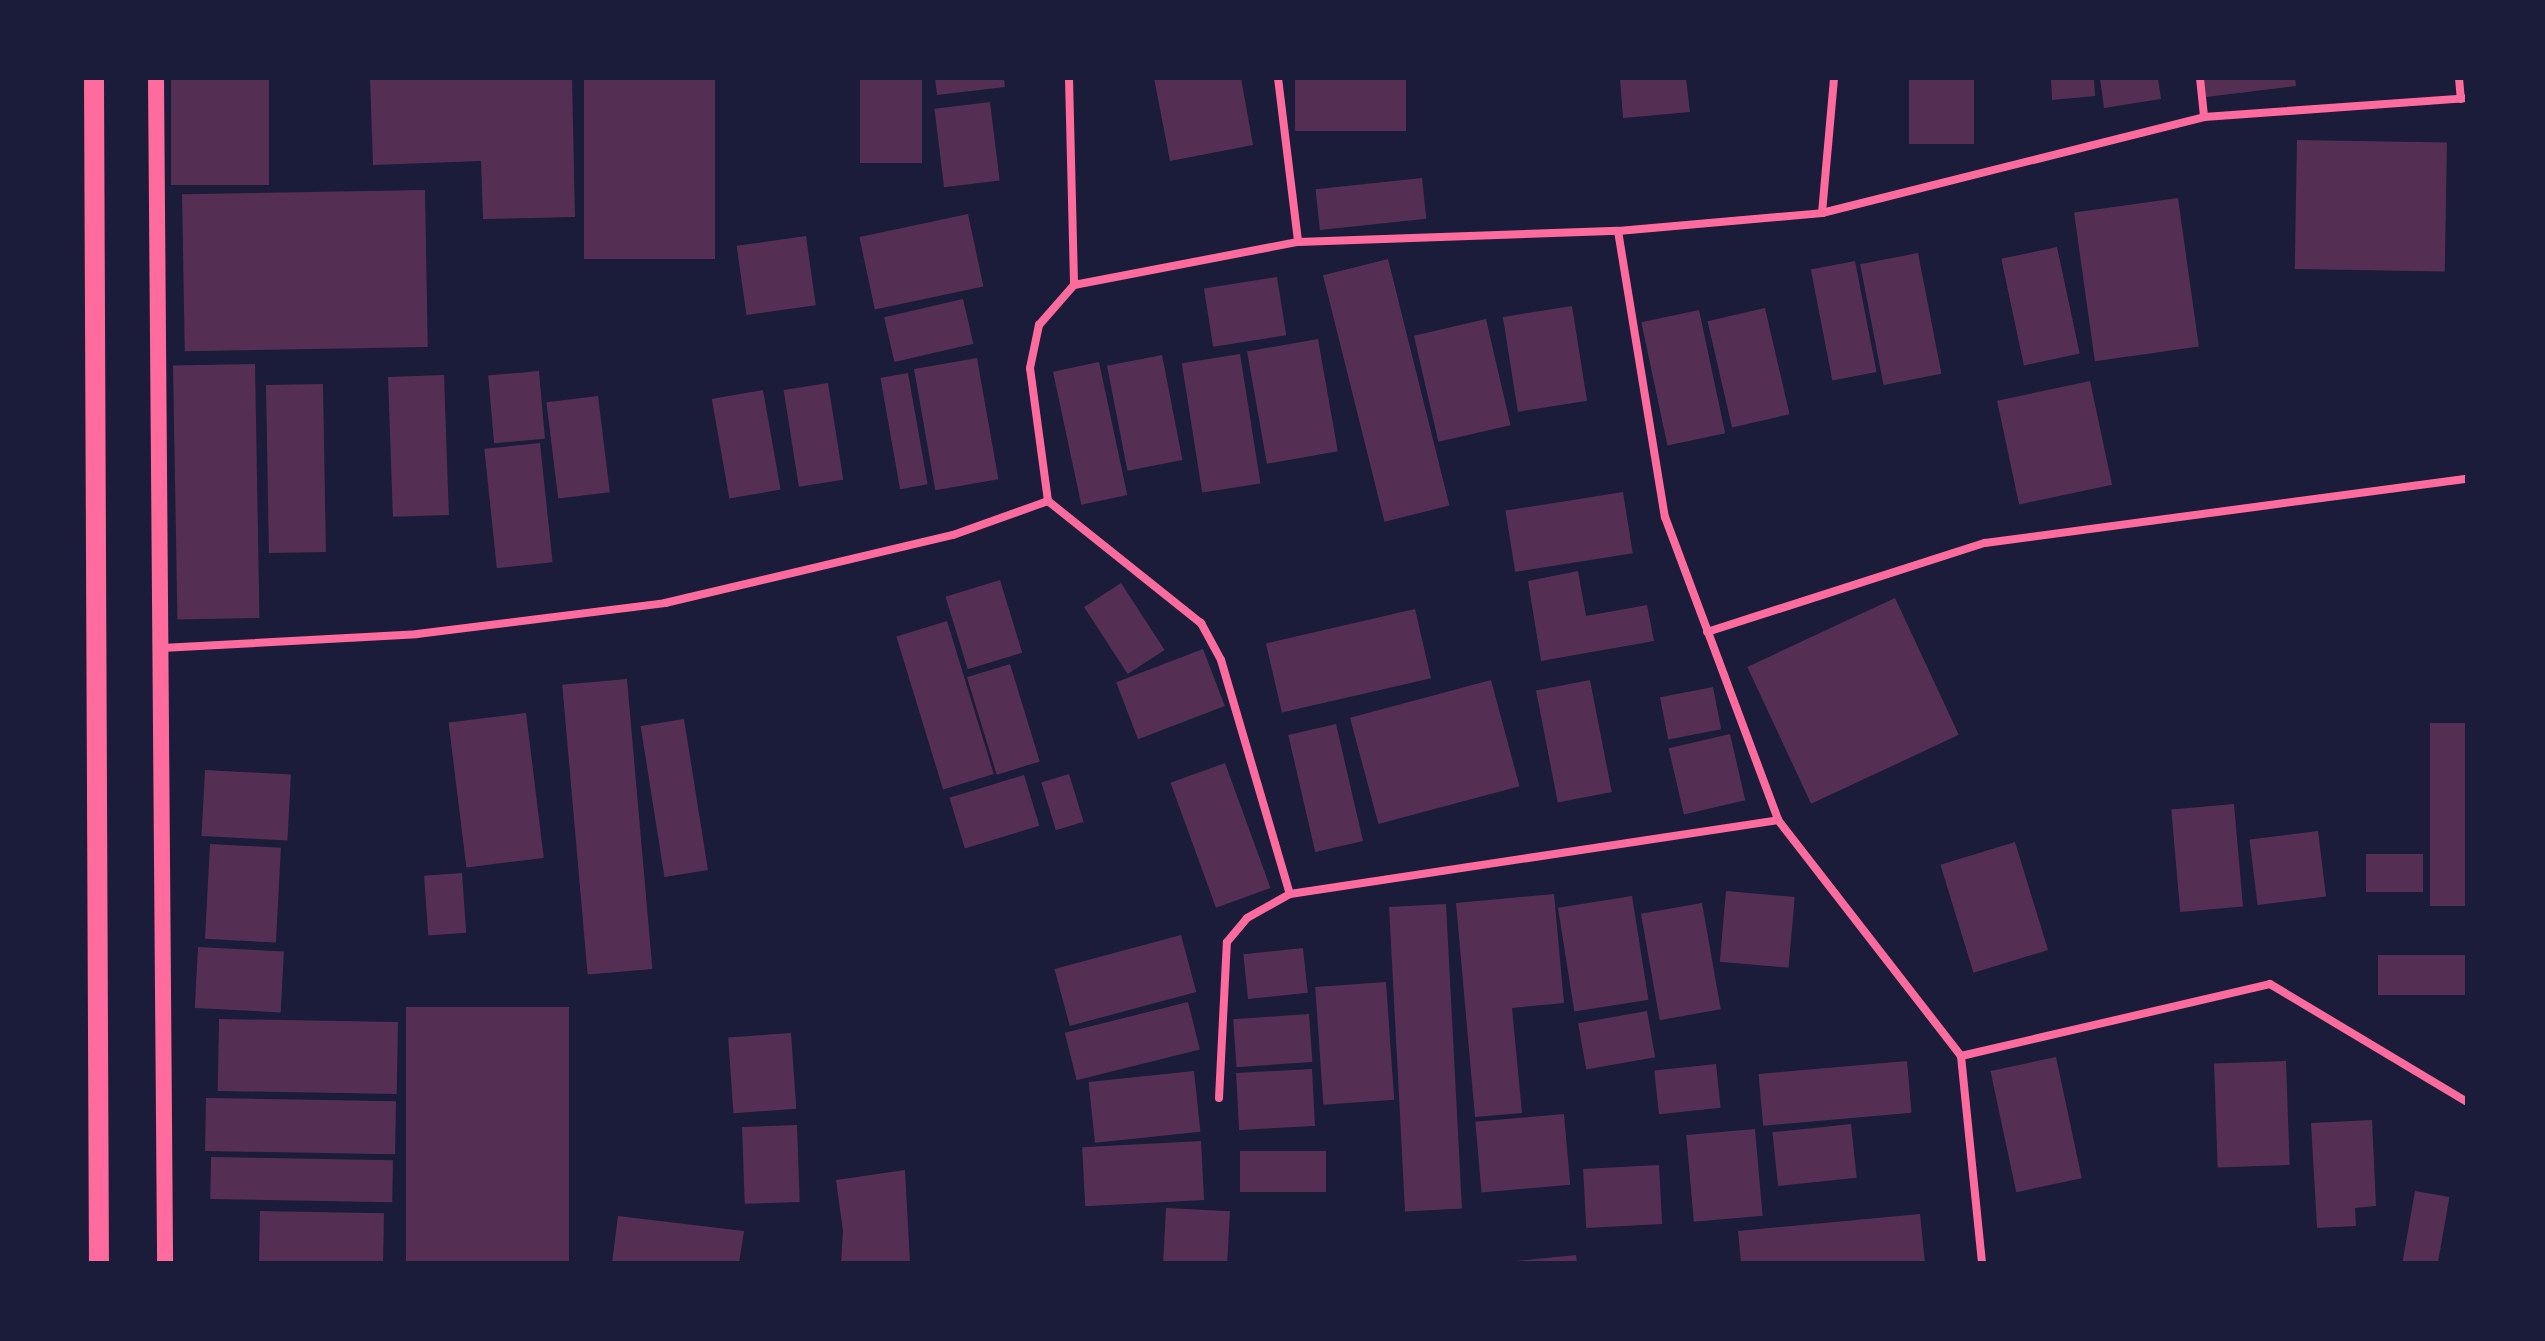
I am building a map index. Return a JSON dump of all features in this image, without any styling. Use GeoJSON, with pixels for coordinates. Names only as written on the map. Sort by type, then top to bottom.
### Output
{"type":"FeatureCollection","features":[{"type":"Feature","properties":{"kind":"main road"},"geometry":{"type":"LineString","coordinates":[[94,78],[86,373],[99,1263]]}},
{"type":"Feature","properties":{"kind":"main road"},"geometry":{"type":"LineString","coordinates":[[156,78],[165,1263]]}},
{"type":"Feature","properties":{"kind":"street"},"geometry":{"type":"LineString","coordinates":[[1069,78],[1074,285]]}},
{"type":"Feature","properties":{"kind":"street"},"geometry":{"type":"LineString","coordinates":[[1278,78],[1298,242]]}},
{"type":"Feature","properties":{"kind":"street"},"geometry":{"type":"LineString","coordinates":[[1822,213],[1834,78]]}},
{"type":"Feature","properties":{"kind":"street"},"geometry":{"type":"LineString","coordinates":[[2200,78],[2204,117]]}},
{"type":"Feature","properties":{"kind":"street"},"geometry":{"type":"LineString","coordinates":[[1290,894],[1221,660],[1201,623],[1048,501],[1030,368],[1039,325],[1074,285],[1298,242],[1618,231],[1822,213],[2204,117],[2464,98],[2459,78]]}},
{"type":"Feature","properties":{"kind":"street"},"geometry":{"type":"LineString","coordinates":[[1618,231],[1665,517],[1778,820],[1961,1056],[1982,1263]]}},
{"type":"Feature","properties":{"kind":"street"},"geometry":{"type":"LineString","coordinates":[[1707,632],[1985,543],[2467,479]]}},
{"type":"Feature","properties":{"kind":"street"},"geometry":{"type":"LineString","coordinates":[[162,648],[417,634],[665,603],[953,535],[1048,501]]}},
{"type":"Feature","properties":{"kind":"street"},"geometry":{"type":"LineString","coordinates":[[1219,1098],[1227,942],[1247,918],[1290,894],[1778,820]]}},
{"type":"Feature","properties":{"kind":"street"},"geometry":{"type":"LineString","coordinates":[[1961,1056],[2270,984],[2467,1102]]}},
{"type":"Feature","properties":{"kind":"building"},"geometry":{"type":"Polygon","coordinates":[[[171,78],[269,78],[269,185],[171,185],[171,78]]]}},
{"type":"Feature","properties":{"kind":"building"},"geometry":{"type":"Polygon","coordinates":[[[370,78],[572,78],[575,217],[483,219],[481,161],[373,165],[370,78]]]}},
{"type":"Feature","properties":{"kind":"building"},"geometry":{"type":"Polygon","coordinates":[[[584,78],[715,78],[715,259],[584,259],[584,78]]]}},
{"type":"Feature","properties":{"kind":"building"},"geometry":{"type":"Polygon","coordinates":[[[860,78],[922,78],[922,163],[860,163],[860,78]]]}},
{"type":"Feature","properties":{"kind":"building"},"geometry":{"type":"Polygon","coordinates":[[[935,78],[1004,78],[1005,87],[937,95],[935,78]]]}},
{"type":"Feature","properties":{"kind":"building"},"geometry":{"type":"Polygon","coordinates":[[[1154,78],[1241,78],[1253,145],[1170,161],[1154,78]]]}},
{"type":"Feature","properties":{"kind":"building"},"geometry":{"type":"Polygon","coordinates":[[[1295,78],[1406,78],[1406,131],[1295,131],[1295,78]]]}},
{"type":"Feature","properties":{"kind":"building"},"geometry":{"type":"Polygon","coordinates":[[[1620,78],[1686,78],[1690,112],[1623,118],[1620,78]]]}},
{"type":"Feature","properties":{"kind":"building"},"geometry":{"type":"Polygon","coordinates":[[[1909,78],[1974,78],[1974,144],[1909,144],[1909,78]]]}},
{"type":"Feature","properties":{"kind":"building"},"geometry":{"type":"Polygon","coordinates":[[[2051,78],[2094,78],[2095,96],[2052,100],[2051,78]]]}},
{"type":"Feature","properties":{"kind":"building"},"geometry":{"type":"Polygon","coordinates":[[[2100,78],[2158,78],[2161,99],[2104,108],[2100,78]]]}},
{"type":"Feature","properties":{"kind":"building"},"geometry":{"type":"Polygon","coordinates":[[[2204,78],[2295,78],[2296,86],[2206,97],[2204,78]]]}},
{"type":"Feature","properties":{"kind":"building"},"geometry":{"type":"Polygon","coordinates":[[[990,102],[1000,180],[944,187],[934,109],[990,102]]]}},
{"type":"Feature","properties":{"kind":"building"},"geometry":{"type":"Polygon","coordinates":[[[2297,140],[2447,143],[2445,272],[2295,269],[2297,140]]]}},
{"type":"Feature","properties":{"kind":"building"},"geometry":{"type":"Polygon","coordinates":[[[1422,178],[1426,219],[1320,230],[1316,189],[1422,178]]]}},
{"type":"Feature","properties":{"kind":"building"},"geometry":{"type":"Polygon","coordinates":[[[425,190],[428,347],[185,351],[182,194],[425,190]]]}},
{"type":"Feature","properties":{"kind":"building"},"geometry":{"type":"Polygon","coordinates":[[[2178,198],[2199,347],[2095,361],[2074,213],[2178,198]]]}},
{"type":"Feature","properties":{"kind":"building"},"geometry":{"type":"Polygon","coordinates":[[[968,214],[983,286],[875,309],[859,237],[968,214]]]}},
{"type":"Feature","properties":{"kind":"building"},"geometry":{"type":"Polygon","coordinates":[[[806,236],[816,305],[746,315],[737,246],[806,236]]]}},
{"type":"Feature","properties":{"kind":"building"},"geometry":{"type":"Polygon","coordinates":[[[2057,247],[2080,354],[2024,365],[2001,259],[2057,247]]]}},
{"type":"Feature","properties":{"kind":"building"},"geometry":{"type":"Polygon","coordinates":[[[1918,253],[1941,374],[1884,385],[1860,264],[1918,253]]]}},
{"type":"Feature","properties":{"kind":"building"},"geometry":{"type":"Polygon","coordinates":[[[1388,259],[1449,505],[1384,522],[1323,275],[1388,259]]]}},
{"type":"Feature","properties":{"kind":"building"},"geometry":{"type":"Polygon","coordinates":[[[1855,261],[1877,372],[1832,381],[1811,270],[1855,261]]]}},
{"type":"Feature","properties":{"kind":"building"},"geometry":{"type":"Polygon","coordinates":[[[1277,277],[1286,335],[1213,347],[1204,289],[1277,277]]]}},
{"type":"Feature","properties":{"kind":"building"},"geometry":{"type":"Polygon","coordinates":[[[963,299],[973,344],[894,362],[884,317],[963,299]]]}},
{"type":"Feature","properties":{"kind":"building"},"geometry":{"type":"Polygon","coordinates":[[[1572,306],[1587,401],[1518,412],[1503,317],[1572,306]]]}},
{"type":"Feature","properties":{"kind":"building"},"geometry":{"type":"Polygon","coordinates":[[[1765,308],[1790,414],[1732,427],[1708,321],[1765,308]]]}},
{"type":"Feature","properties":{"kind":"building"},"geometry":{"type":"Polygon","coordinates":[[[1699,310],[1725,433],[1667,446],[1641,322],[1699,310]]]}},
{"type":"Feature","properties":{"kind":"building"},"geometry":{"type":"Polygon","coordinates":[[[1486,319],[1511,425],[1438,442],[1414,336],[1486,319]]]}},
{"type":"Feature","properties":{"kind":"building"},"geometry":{"type":"Polygon","coordinates":[[[1318,339],[1338,451],[1267,464],[1247,352],[1318,339]]]}},
{"type":"Feature","properties":{"kind":"building"},"geometry":{"type":"Polygon","coordinates":[[[1240,354],[1260,483],[1202,493],[1182,363],[1240,354]]]}},
{"type":"Feature","properties":{"kind":"building"},"geometry":{"type":"Polygon","coordinates":[[[1162,355],[1182,460],[1127,471],[1107,366],[1162,355]]]}},
{"type":"Feature","properties":{"kind":"building"},"geometry":{"type":"Polygon","coordinates":[[[977,358],[998,479],[935,490],[914,369],[977,358]]]}},
{"type":"Feature","properties":{"kind":"building"},"geometry":{"type":"Polygon","coordinates":[[[1099,362],[1127,495],[1081,505],[1053,372],[1099,362]]]}},
{"type":"Feature","properties":{"kind":"building"},"geometry":{"type":"Polygon","coordinates":[[[255,364],[259,618],[177,619],[173,365],[255,364]]]}},
{"type":"Feature","properties":{"kind":"building"},"geometry":{"type":"Polygon","coordinates":[[[539,371],[545,439],[494,443],[488,375],[539,371]]]}},
{"type":"Feature","properties":{"kind":"building"},"geometry":{"type":"Polygon","coordinates":[[[908,373],[928,484],[900,489],[880,378],[908,373]]]}},
{"type":"Feature","properties":{"kind":"building"},"geometry":{"type":"Polygon","coordinates":[[[444,375],[449,515],[393,517],[388,377],[444,375]]]}},
{"type":"Feature","properties":{"kind":"building"},"geometry":{"type":"Polygon","coordinates":[[[2090,381],[2112,485],[2019,504],[1997,401],[2090,381]]]}},
{"type":"Feature","properties":{"kind":"building"},"geometry":{"type":"Polygon","coordinates":[[[828,383],[843,480],[799,487],[784,390],[828,383]]]}},
{"type":"Feature","properties":{"kind":"building"},"geometry":{"type":"Polygon","coordinates":[[[323,384],[326,552],[269,553],[266,385],[323,384]]]}},
{"type":"Feature","properties":{"kind":"building"},"geometry":{"type":"Polygon","coordinates":[[[763,390],[781,489],[729,498],[712,399],[763,390]]]}},
{"type":"Feature","properties":{"kind":"building"},"geometry":{"type":"Polygon","coordinates":[[[598,396],[610,492],[558,499],[546,402],[598,396]]]}},
{"type":"Feature","properties":{"kind":"building"},"geometry":{"type":"Polygon","coordinates":[[[540,443],[553,562],[497,568],[484,449],[540,443]]]}},
{"type":"Feature","properties":{"kind":"building"},"geometry":{"type":"Polygon","coordinates":[[[1623,492],[1633,553],[1515,572],[1505,511],[1623,492]]]}},
{"type":"Feature","properties":{"kind":"building"},"geometry":{"type":"Polygon","coordinates":[[[1578,571],[1586,616],[1647,605],[1654,641],[1541,661],[1528,581],[1578,571]]]}},
{"type":"Feature","properties":{"kind":"building"},"geometry":{"type":"Polygon","coordinates":[[[1000,580],[1022,653],[968,669],[945,597],[1000,580]]]}},
{"type":"Feature","properties":{"kind":"building"},"geometry":{"type":"Polygon","coordinates":[[[1121,583],[1165,650],[1128,674],[1084,607],[1121,583]]]}},
{"type":"Feature","properties":{"kind":"building"},"geometry":{"type":"Polygon","coordinates":[[[1895,598],[1959,735],[1811,804],[1747,667],[1895,598]]]}},
{"type":"Feature","properties":{"kind":"building"},"geometry":{"type":"Polygon","coordinates":[[[1415,609],[1431,678],[1282,713],[1266,643],[1415,609]]]}},
{"type":"Feature","properties":{"kind":"building"},"geometry":{"type":"Polygon","coordinates":[[[947,621],[994,774],[943,790],[896,636],[947,621]]]}},
{"type":"Feature","properties":{"kind":"building"},"geometry":{"type":"Polygon","coordinates":[[[1203,649],[1225,706],[1138,739],[1116,682],[1203,649]]]}},
{"type":"Feature","properties":{"kind":"building"},"geometry":{"type":"Polygon","coordinates":[[[1010,664],[1040,762],[997,775],[967,677],[1010,664]]]}},
{"type":"Feature","properties":{"kind":"building"},"geometry":{"type":"Polygon","coordinates":[[[627,679],[652,969],[588,975],[562,685],[627,679]]]}},
{"type":"Feature","properties":{"kind":"building"},"geometry":{"type":"Polygon","coordinates":[[[1491,680],[1519,786],[1378,824],[1350,718],[1491,680]]]}},
{"type":"Feature","properties":{"kind":"building"},"geometry":{"type":"Polygon","coordinates":[[[1590,680],[1612,792],[1558,802],[1536,690],[1590,680]]]}},
{"type":"Feature","properties":{"kind":"building"},"geometry":{"type":"Polygon","coordinates":[[[1713,687],[1721,729],[1668,740],[1660,697],[1713,687]]]}},
{"type":"Feature","properties":{"kind":"building"},"geometry":{"type":"Polygon","coordinates":[[[526,713],[544,858],[466,867],[449,723],[526,713]]]}},
{"type":"Feature","properties":{"kind":"building"},"geometry":{"type":"Polygon","coordinates":[[[684,719],[708,870],[664,877],[641,726],[684,719]]]}},
{"type":"Feature","properties":{"kind":"building"},"geometry":{"type":"Polygon","coordinates":[[[2430,723],[2467,723],[2467,906],[2430,906],[2430,723]]]}},
{"type":"Feature","properties":{"kind":"building"},"geometry":{"type":"Polygon","coordinates":[[[1336,724],[1363,841],[1315,852],[1288,735],[1336,724]]]}},
{"type":"Feature","properties":{"kind":"building"},"geometry":{"type":"Polygon","coordinates":[[[1730,734],[1745,800],[1684,814],[1669,748],[1730,734]]]}},
{"type":"Feature","properties":{"kind":"building"},"geometry":{"type":"Polygon","coordinates":[[[1225,763],[1270,888],[1216,908],[1170,783],[1225,763]]]}},
{"type":"Feature","properties":{"kind":"building"},"geometry":{"type":"Polygon","coordinates":[[[205,770],[291,775],[287,840],[202,836],[205,770]]]}},
{"type":"Feature","properties":{"kind":"building"},"geometry":{"type":"Polygon","coordinates":[[[1069,774],[1084,822],[1056,830],[1041,782],[1069,774]]]}},
{"type":"Feature","properties":{"kind":"building"},"geometry":{"type":"Polygon","coordinates":[[[1024,775],[1039,826],[965,848],[949,798],[1024,775]]]}},
{"type":"Feature","properties":{"kind":"building"},"geometry":{"type":"Polygon","coordinates":[[[2234,804],[2243,907],[2180,912],[2171,809],[2234,804]]]}},
{"type":"Feature","properties":{"kind":"building"},"geometry":{"type":"Polygon","coordinates":[[[2318,831],[2326,897],[2258,905],[2250,839],[2318,831]]]}},
{"type":"Feature","properties":{"kind":"building"},"geometry":{"type":"Polygon","coordinates":[[[2015,842],[2048,950],[1973,973],[1940,865],[2015,842]]]}},
{"type":"Feature","properties":{"kind":"building"},"geometry":{"type":"Polygon","coordinates":[[[210,844],[281,848],[276,943],[205,939],[210,844]]]}},
{"type":"Feature","properties":{"kind":"building"},"geometry":{"type":"Polygon","coordinates":[[[2366,854],[2423,854],[2423,892],[2366,892],[2366,854]]]}},
{"type":"Feature","properties":{"kind":"building"},"geometry":{"type":"Polygon","coordinates":[[[462,873],[466,933],[428,936],[424,876],[462,873]]]}},
{"type":"Feature","properties":{"kind":"building"},"geometry":{"type":"Polygon","coordinates":[[[1726,891],[1795,897],[1789,968],[1720,962],[1726,891]]]}},
{"type":"Feature","properties":{"kind":"building"},"geometry":{"type":"Polygon","coordinates":[[[1554,894],[1564,1003],[1512,1008],[1522,1113],[1475,1117],[1456,903],[1554,894]]]}},
{"type":"Feature","properties":{"kind":"building"},"geometry":{"type":"Polygon","coordinates":[[[1632,896],[1648,1000],[1574,1011],[1558,908],[1632,896]]]}},
{"type":"Feature","properties":{"kind":"building"},"geometry":{"type":"Polygon","coordinates":[[[1702,903],[1721,1009],[1660,1020],[1641,914],[1702,903]]]}},
{"type":"Feature","properties":{"kind":"building"},"geometry":{"type":"Polygon","coordinates":[[[1446,904],[1462,1209],[1405,1212],[1389,907],[1446,904]]]}},
{"type":"Feature","properties":{"kind":"building"},"geometry":{"type":"Polygon","coordinates":[[[1181,935],[1196,992],[1070,1026],[1054,969],[1181,935]]]}},
{"type":"Feature","properties":{"kind":"building"},"geometry":{"type":"Polygon","coordinates":[[[198,947],[284,952],[281,1012],[195,1008],[198,947]]]}},
{"type":"Feature","properties":{"kind":"building"},"geometry":{"type":"Polygon","coordinates":[[[1303,948],[1308,993],[1248,999],[1243,954],[1303,948]]]}},
{"type":"Feature","properties":{"kind":"building"},"geometry":{"type":"Polygon","coordinates":[[[2378,955],[2467,955],[2467,995],[2378,995],[2378,955]]]}},
{"type":"Feature","properties":{"kind":"building"},"geometry":{"type":"Polygon","coordinates":[[[1386,982],[1394,1100],[1323,1105],[1315,987],[1386,982]]]}},
{"type":"Feature","properties":{"kind":"building"},"geometry":{"type":"Polygon","coordinates":[[[1188,1002],[1200,1050],[1077,1080],[1065,1033],[1188,1002]]]}},
{"type":"Feature","properties":{"kind":"building"},"geometry":{"type":"Polygon","coordinates":[[[406,1007],[569,1007],[569,1263],[406,1263],[406,1007]]]}},
{"type":"Feature","properties":{"kind":"building"},"geometry":{"type":"Polygon","coordinates":[[[1647,1011],[1655,1057],[1586,1069],[1578,1023],[1647,1011]]]}},
{"type":"Feature","properties":{"kind":"building"},"geometry":{"type":"Polygon","coordinates":[[[1309,1014],[1312,1062],[1237,1067],[1233,1019],[1309,1014]]]}},
{"type":"Feature","properties":{"kind":"building"},"geometry":{"type":"Polygon","coordinates":[[[219,1019],[398,1022],[397,1094],[218,1091],[219,1019]]]}},
{"type":"Feature","properties":{"kind":"building"},"geometry":{"type":"Polygon","coordinates":[[[791,1033],[796,1109],[733,1113],[728,1037],[791,1033]]]}},
{"type":"Feature","properties":{"kind":"building"},"geometry":{"type":"Polygon","coordinates":[[[2056,1057],[2082,1178],[2016,1192],[1990,1071],[2056,1057]]]}},
{"type":"Feature","properties":{"kind":"building"},"geometry":{"type":"Polygon","coordinates":[[[1907,1061],[1912,1113],[1763,1126],[1759,1074],[1907,1061]]]}},
{"type":"Feature","properties":{"kind":"building"},"geometry":{"type":"Polygon","coordinates":[[[2286,1061],[2290,1165],[2218,1167],[2214,1064],[2286,1061]]]}},
{"type":"Feature","properties":{"kind":"building"},"geometry":{"type":"Polygon","coordinates":[[[1716,1064],[1721,1108],[1659,1114],[1654,1070],[1716,1064]]]}},
{"type":"Feature","properties":{"kind":"building"},"geometry":{"type":"Polygon","coordinates":[[[1312,1069],[1315,1126],[1239,1130],[1236,1073],[1312,1069]]]}},
{"type":"Feature","properties":{"kind":"building"},"geometry":{"type":"Polygon","coordinates":[[[1194,1071],[1200,1132],[1095,1143],[1089,1082],[1194,1071]]]}},
{"type":"Feature","properties":{"kind":"building"},"geometry":{"type":"Polygon","coordinates":[[[206,1098],[396,1101],[395,1154],[205,1151],[206,1098]]]}},
{"type":"Feature","properties":{"kind":"building"},"geometry":{"type":"Polygon","coordinates":[[[1564,1114],[1570,1185],[1482,1192],[1475,1122],[1564,1114]]]}},
{"type":"Feature","properties":{"kind":"building"},"geometry":{"type":"Polygon","coordinates":[[[2372,1120],[2376,1206],[2355,1208],[2356,1226],[2317,1228],[2311,1123],[2372,1120]]]}},
{"type":"Feature","properties":{"kind":"building"},"geometry":{"type":"Polygon","coordinates":[[[1851,1124],[1857,1178],[1778,1186],[1772,1132],[1851,1124]]]}},
{"type":"Feature","properties":{"kind":"building"},"geometry":{"type":"Polygon","coordinates":[[[797,1125],[800,1202],[745,1204],[742,1127],[797,1125]]]}},
{"type":"Feature","properties":{"kind":"building"},"geometry":{"type":"Polygon","coordinates":[[[1755,1129],[1763,1216],[1694,1222],[1686,1135],[1755,1129]]]}},
{"type":"Feature","properties":{"kind":"building"},"geometry":{"type":"Polygon","coordinates":[[[1201,1141],[1204,1200],[1085,1206],[1082,1147],[1201,1141]]]}},
{"type":"Feature","properties":{"kind":"building"},"geometry":{"type":"Polygon","coordinates":[[[1240,1151],[1326,1151],[1326,1192],[1240,1192],[1240,1151]]]}},
{"type":"Feature","properties":{"kind":"building"},"geometry":{"type":"Polygon","coordinates":[[[211,1157],[393,1160],[392,1202],[210,1199],[211,1157]]]}},
{"type":"Feature","properties":{"kind":"building"},"geometry":{"type":"Polygon","coordinates":[[[1659,1165],[1662,1224],[1586,1228],[1583,1169],[1659,1165]]]}},
{"type":"Feature","properties":{"kind":"building"},"geometry":{"type":"Polygon","coordinates":[[[905,1170],[910,1263],[841,1263],[843,1231],[836,1180],[905,1170]]]}},
{"type":"Feature","properties":{"kind":"building"},"geometry":{"type":"Polygon","coordinates":[[[2415,1191],[2449,1197],[2438,1263],[2402,1263],[2415,1191]]]}},
{"type":"Feature","properties":{"kind":"building"},"geometry":{"type":"Polygon","coordinates":[[[1166,1208],[1230,1211],[1227,1263],[1163,1263],[1166,1208]]]}},
{"type":"Feature","properties":{"kind":"building"},"geometry":{"type":"Polygon","coordinates":[[[260,1211],[384,1213],[383,1263],[259,1263],[260,1211]]]}},
{"type":"Feature","properties":{"kind":"building"},"geometry":{"type":"Polygon","coordinates":[[[1920,1214],[1925,1263],[1741,1263],[1738,1231],[1920,1214]]]}},
{"type":"Feature","properties":{"kind":"building"},"geometry":{"type":"Polygon","coordinates":[[[618,1216],[744,1231],[739,1263],[612,1263],[618,1216]]]}},
{"type":"Feature","properties":{"kind":"building"},"geometry":{"type":"Polygon","coordinates":[[[1576,1255],[1577,1263],[1516,1263],[1516,1261],[1576,1255]]]}}]}
